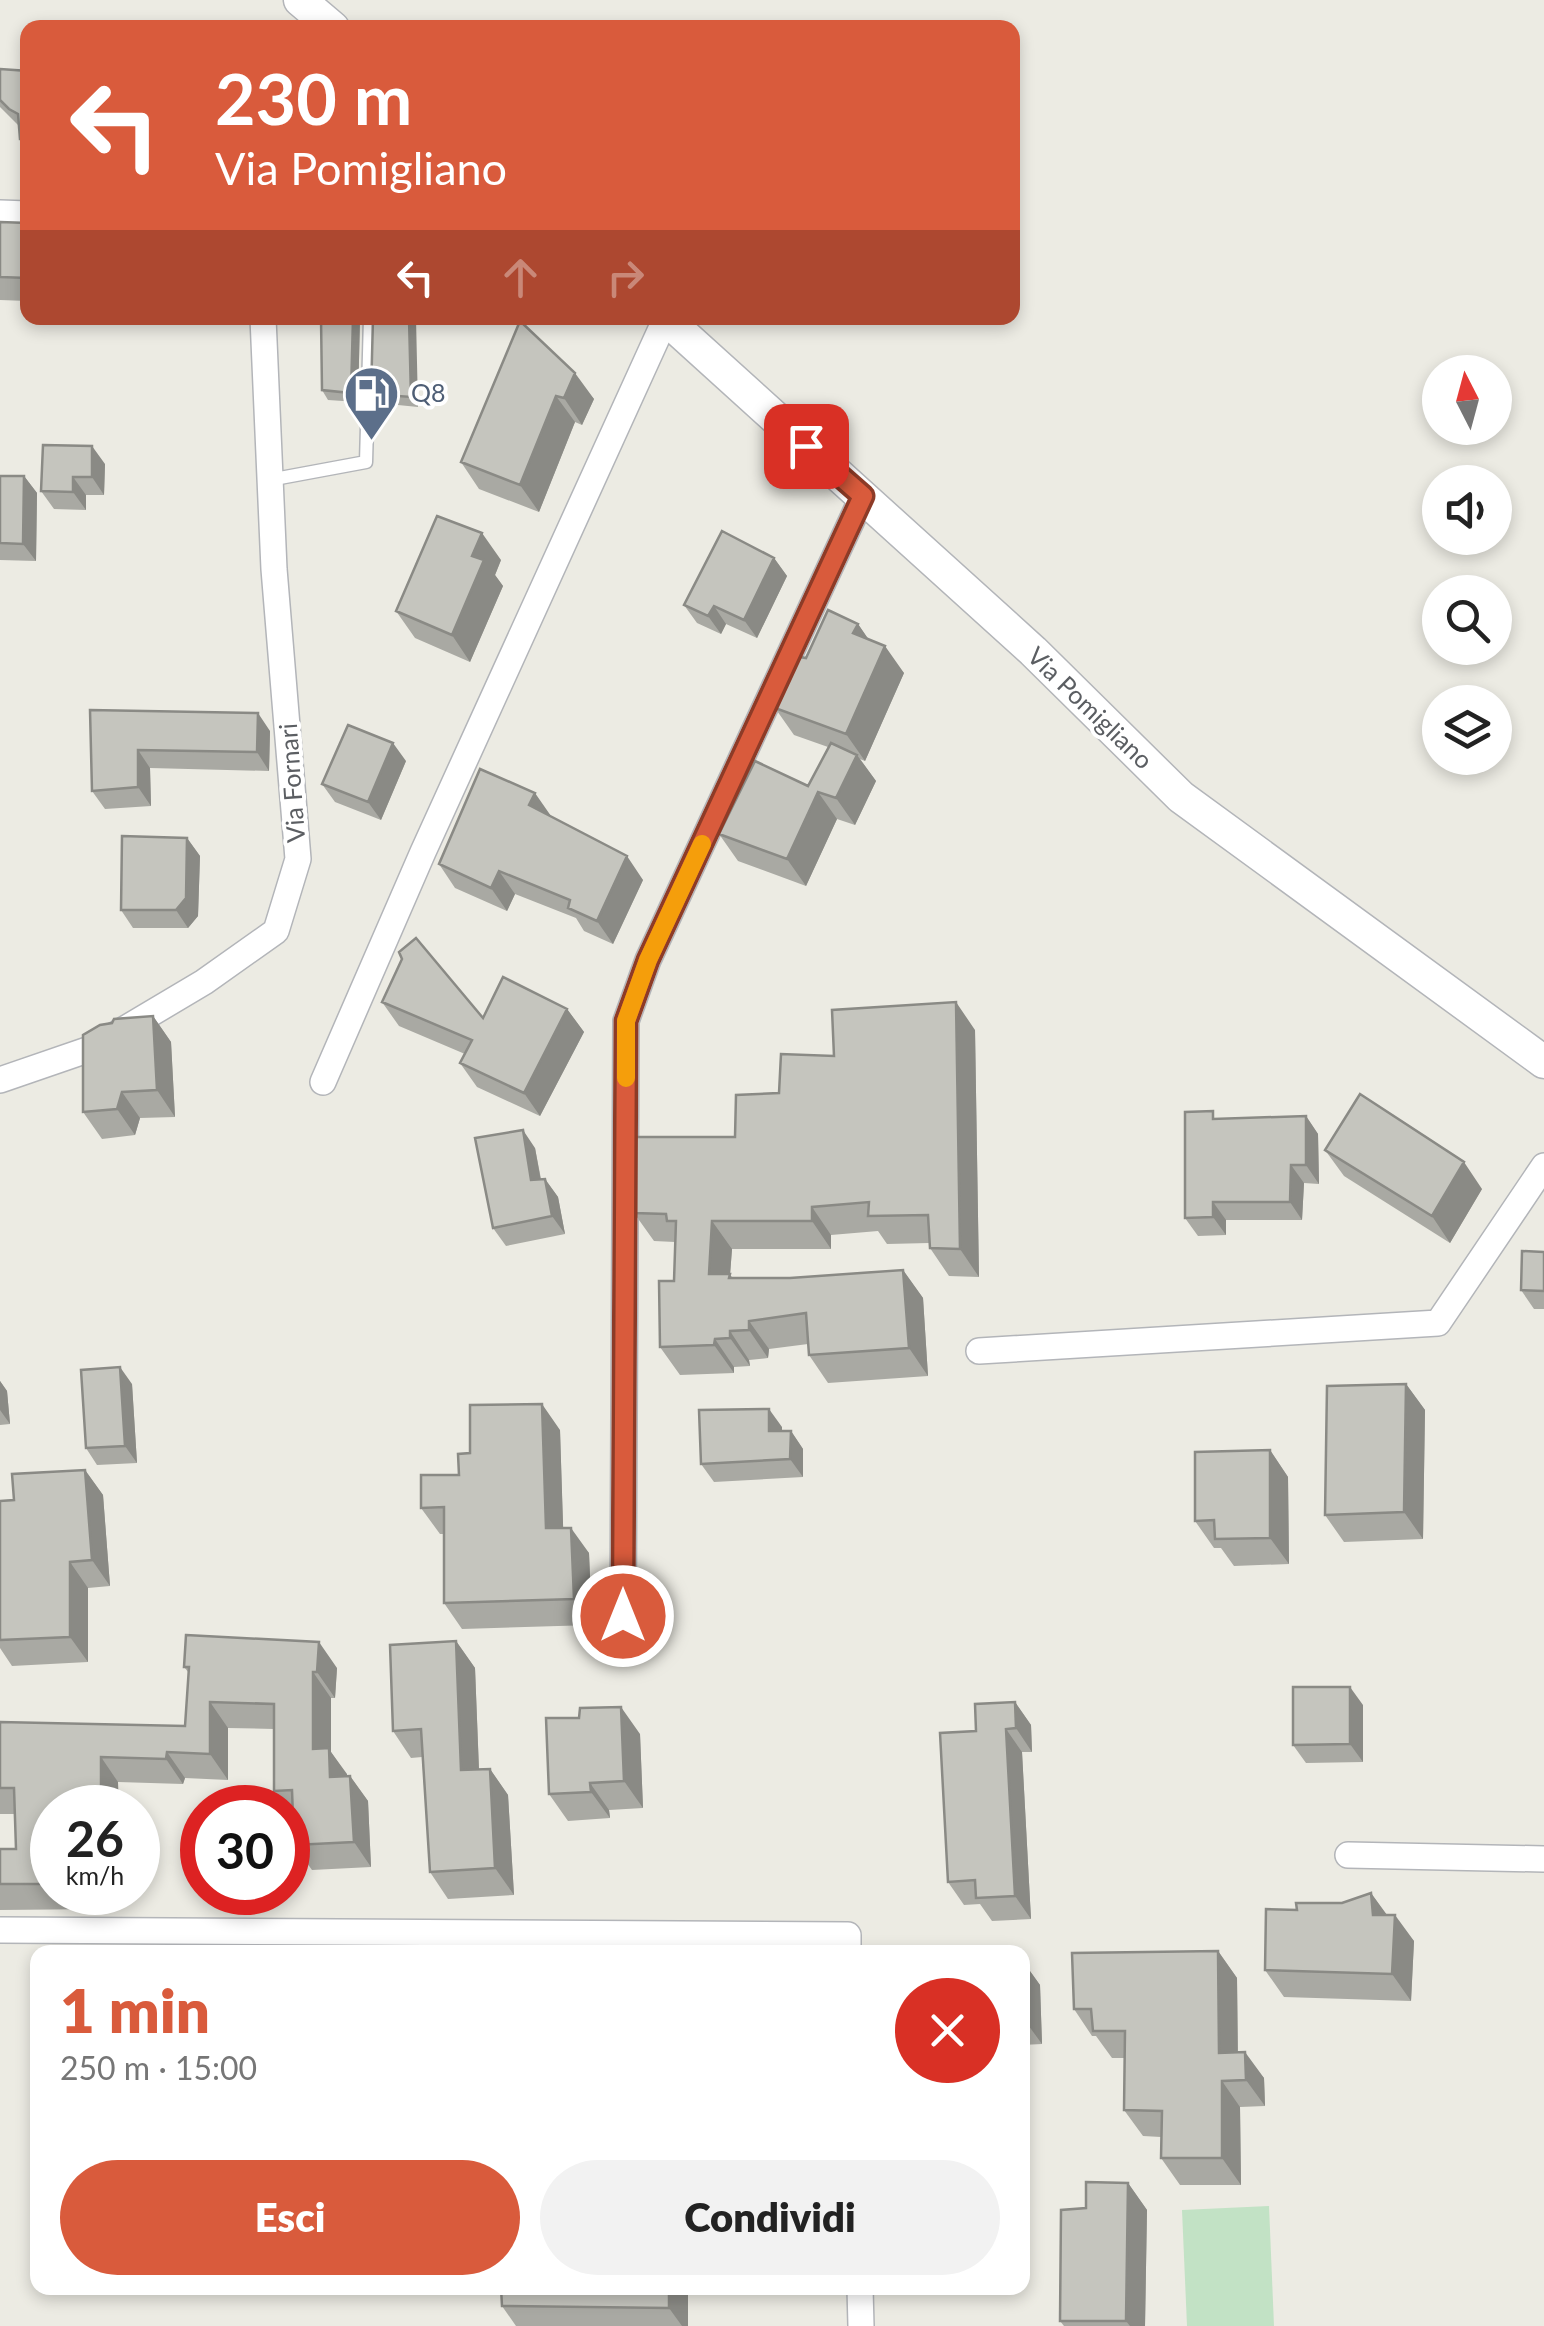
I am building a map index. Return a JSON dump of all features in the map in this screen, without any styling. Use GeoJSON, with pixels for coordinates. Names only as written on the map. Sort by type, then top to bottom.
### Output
{"type":"FeatureCollection","features":[{"type":"Feature","properties":{"kind":"street","name":"Via Fornari"},"geometry":{"type":"LineString","coordinates":[[0,1080],[93,1048],[204,982],[276,930],[298,859],[269,480],[263,325]]}},
{"type":"Feature","properties":{"kind":"street"},"geometry":{"type":"LineString","coordinates":[[323,1082],[663,325]]}},
{"type":"Feature","properties":{"kind":"street","name":"Via Pomigliano"},"geometry":{"type":"LineString","coordinates":[[674,325],[1033,651],[1181,796],[1544,1062]]}},
{"type":"Feature","properties":{"kind":"street"},"geometry":{"type":"LineString","coordinates":[[623,1616],[626,1021],[648,960],[863,496]]}},
{"type":"Feature","properties":{"kind":"street"},"geometry":{"type":"LineString","coordinates":[[979,1351],[1438,1323],[1544,1166]]}},
{"type":"Feature","properties":{"kind":"street"},"geometry":{"type":"LineString","coordinates":[[1348,1855],[1544,1859]]}},
{"type":"Feature","properties":{"kind":"street"},"geometry":{"type":"LineString","coordinates":[[0,1930],[848,1935],[848,1945]]}},
{"type":"Feature","properties":{"kind":"street"},"geometry":{"type":"LineString","coordinates":[[860,2295],[861,2326]]}},
{"type":"Feature","properties":{"kind":"lane"},"geometry":{"type":"LineString","coordinates":[[269,480],[366,462],[370,325]]}},
{"type":"Feature","properties":{"kind":"green space"},"geometry":{"type":"Polygon","coordinates":[[[1269,2206],[1274,2326],[1187,2326],[1182,2210],[1269,2206]]]}},
{"type":"Feature","properties":{"kind":"building"},"geometry":{"type":"Polygon","coordinates":[[[0,69],[20,70],[20,139],[18,114],[0,100],[0,69]]]}},
{"type":"Feature","properties":{"kind":"building"},"geometry":{"type":"Polygon","coordinates":[[[0,222],[20,223],[20,278],[0,277],[0,222]]]}},
{"type":"Feature","properties":{"kind":"building"},"geometry":{"type":"Polygon","coordinates":[[[321,325],[353,325],[351,393],[322,390],[321,325]]]}},
{"type":"Feature","properties":{"kind":"building"},"geometry":{"type":"Polygon","coordinates":[[[373,325],[409,325],[411,397],[371,394],[373,325]]]}},
{"type":"Feature","properties":{"kind":"building"},"geometry":{"type":"Polygon","coordinates":[[[518,325],[524,325],[575,373],[564,398],[556,396],[520,485],[461,462],[518,325]]]}},
{"type":"Feature","properties":{"kind":"building"},"geometry":{"type":"Polygon","coordinates":[[[43,445],[92,446],[92,477],[73,477],[73,492],[41,491],[43,445]]]}},
{"type":"Feature","properties":{"kind":"building"},"geometry":{"type":"Polygon","coordinates":[[[0,476],[24,476],[23,544],[0,543],[0,476]]]}},
{"type":"Feature","properties":{"kind":"building"},"geometry":{"type":"Polygon","coordinates":[[[437,516],[482,533],[472,556],[484,560],[452,635],[396,611],[437,516]]]}},
{"type":"Feature","properties":{"kind":"building"},"geometry":{"type":"Polygon","coordinates":[[[722,531],[774,558],[744,620],[714,606],[708,616],[684,605],[722,531]]]}},
{"type":"Feature","properties":{"kind":"building"},"geometry":{"type":"Polygon","coordinates":[[[828,610],[858,624],[853,633],[885,646],[846,734],[775,708],[794,656],[806,658],[828,610]]]}},
{"type":"Feature","properties":{"kind":"building"},"geometry":{"type":"Polygon","coordinates":[[[90,710],[258,713],[257,752],[138,750],[138,787],[92,791],[90,710]]]}},
{"type":"Feature","properties":{"kind":"building"},"geometry":{"type":"Polygon","coordinates":[[[348,725],[393,743],[368,802],[322,784],[348,725]]]}},
{"type":"Feature","properties":{"kind":"building"},"geometry":{"type":"Polygon","coordinates":[[[831,743],[857,755],[836,798],[818,792],[787,859],[719,834],[755,761],[808,786],[831,743]]]}},
{"type":"Feature","properties":{"kind":"building"},"geometry":{"type":"Polygon","coordinates":[[[480,769],[535,793],[529,805],[627,856],[597,921],[568,908],[570,900],[499,871],[491,888],[439,864],[480,769]]]}},
{"type":"Feature","properties":{"kind":"building"},"geometry":{"type":"Polygon","coordinates":[[[122,836],[187,838],[186,898],[176,910],[121,910],[122,836]]]}},
{"type":"Feature","properties":{"kind":"building"},"geometry":{"type":"Polygon","coordinates":[[[416,938],[483,1018],[503,977],[567,1009],[524,1093],[460,1063],[472,1040],[382,1002],[402,959],[399,952],[416,938]]]}},
{"type":"Feature","properties":{"kind":"building"},"geometry":{"type":"Polygon","coordinates":[[[956,1002],[960,1249],[930,1248],[928,1215],[868,1216],[869,1202],[812,1207],[812,1221],[712,1221],[709,1274],[730,1274],[729,1278],[790,1278],[903,1270],[909,1348],[809,1355],[806,1313],[749,1321],[749,1330],[730,1331],[730,1338],[715,1339],[714,1345],[660,1347],[659,1281],[674,1281],[676,1221],[667,1221],[666,1214],[634,1213],[634,1137],[735,1137],[736,1095],[779,1093],[781,1054],[834,1056],[832,1010],[956,1002]]]}},
{"type":"Feature","properties":{"kind":"building"},"geometry":{"type":"Polygon","coordinates":[[[153,1016],[157,1090],[122,1092],[117,1109],[83,1112],[83,1035],[114,1019],[153,1016]]]}},
{"type":"Feature","properties":{"kind":"building"},"geometry":{"type":"Polygon","coordinates":[[[1360,1094],[1464,1162],[1432,1216],[1325,1150],[1360,1094]]]}},
{"type":"Feature","properties":{"kind":"building"},"geometry":{"type":"Polygon","coordinates":[[[1213,1111],[1213,1119],[1306,1116],[1306,1165],[1291,1165],[1290,1202],[1213,1202],[1213,1217],[1185,1218],[1185,1112],[1213,1111]]]}},
{"type":"Feature","properties":{"kind":"building"},"geometry":{"type":"Polygon","coordinates":[[[523,1130],[531,1180],[545,1179],[552,1216],[493,1228],[475,1138],[523,1130]]]}},
{"type":"Feature","properties":{"kind":"building"},"geometry":{"type":"Polygon","coordinates":[[[1522,1251],[1544,1252],[1544,1291],[1521,1290],[1522,1251]]]}},
{"type":"Feature","properties":{"kind":"building"},"geometry":{"type":"Polygon","coordinates":[[[120,1367],[125,1446],[86,1448],[81,1370],[120,1367]]]}},
{"type":"Feature","properties":{"kind":"building"},"geometry":{"type":"Polygon","coordinates":[[[1406,1384],[1404,1512],[1325,1515],[1327,1386],[1406,1384]]]}},
{"type":"Feature","properties":{"kind":"building"},"geometry":{"type":"Polygon","coordinates":[[[542,1404],[546,1528],[571,1528],[574,1599],[444,1603],[444,1507],[421,1508],[421,1475],[459,1475],[458,1454],[470,1453],[470,1405],[542,1404]]]}},
{"type":"Feature","properties":{"kind":"building"},"geometry":{"type":"Polygon","coordinates":[[[769,1409],[769,1431],[791,1431],[790,1459],[701,1464],[699,1410],[769,1409]]]}},
{"type":"Feature","properties":{"kind":"building"},"geometry":{"type":"Polygon","coordinates":[[[1270,1450],[1270,1538],[1215,1539],[1214,1520],[1195,1521],[1195,1452],[1270,1450]]]}},
{"type":"Feature","properties":{"kind":"building"},"geometry":{"type":"Polygon","coordinates":[[[85,1470],[92,1560],[70,1562],[70,1637],[0,1640],[0,1501],[14,1500],[12,1474],[85,1470]]]}},
{"type":"Feature","properties":{"kind":"building"},"geometry":{"type":"Polygon","coordinates":[[[186,1635],[319,1642],[317,1672],[313,1672],[313,1749],[329,1748],[330,1777],[350,1776],[354,1842],[310,1844],[310,1785],[274,1785],[274,1704],[210,1702],[210,1754],[167,1752],[166,1759],[101,1757],[101,1785],[30,1785],[30,1884],[0,1884],[0,1849],[16,1849],[14,1788],[0,1788],[0,1722],[185,1726],[189,1667],[184,1667],[186,1635]]]}},
{"type":"Feature","properties":{"kind":"building"},"geometry":{"type":"Polygon","coordinates":[[[456,1641],[461,1770],[490,1769],[495,1868],[430,1872],[421,1729],[393,1731],[390,1645],[456,1641]]]}},
{"type":"Feature","properties":{"kind":"building"},"geometry":{"type":"Polygon","coordinates":[[[1293,1687],[1350,1687],[1350,1744],[1293,1745],[1293,1687]]]}},
{"type":"Feature","properties":{"kind":"building"},"geometry":{"type":"Polygon","coordinates":[[[1015,1702],[1016,1728],[1006,1729],[1015,1896],[976,1898],[975,1880],[948,1882],[940,1733],[976,1731],[975,1704],[1015,1702]]]}},
{"type":"Feature","properties":{"kind":"building"},"geometry":{"type":"Polygon","coordinates":[[[621,1707],[624,1781],[590,1783],[591,1792],[549,1794],[546,1718],[579,1718],[580,1708],[621,1707]]]}},
{"type":"Feature","properties":{"kind":"building"},"geometry":{"type":"Polygon","coordinates":[[[1371,1893],[1373,1915],[1395,1915],[1392,1974],[1265,1970],[1266,1909],[1297,1910],[1296,1903],[1342,1903],[1371,1893]]]}},
{"type":"Feature","properties":{"kind":"building"},"geometry":{"type":"Polygon","coordinates":[[[1218,1951],[1219,2053],[1245,2052],[1246,2080],[1222,2081],[1222,2158],[1161,2158],[1162,2111],[1124,2110],[1125,2031],[1093,2031],[1091,2009],[1074,2009],[1072,1953],[1218,1951]]]}},
{"type":"Feature","properties":{"kind":"building"},"geometry":{"type":"Polygon","coordinates":[[[1086,2182],[1128,2183],[1126,2321],[1060,2321],[1061,2210],[1086,2208],[1086,2182]]]}},
{"type":"Feature","properties":{"kind":"building"},"geometry":{"type":"Polygon","coordinates":[[[501,2295],[669,2295],[669,2308],[502,2306],[501,2295]]]}},
{"type":"Feature","properties":{"kind":"slow traffic"},"geometry":{"type":"LineString","coordinates":[[626,1078],[626,1021],[648,960],[702,844]]}},
{"type":"Feature","properties":{"kind":"place","name":"Q8"},"geometry":{"type":"Point","coordinates":[372,442]}},
{"type":"Feature","properties":{"kind":"route"},"geometry":{"type":"LineString","coordinates":[[623,1616],[626,1021],[648,960],[863,496],[806,446]]}}]}
